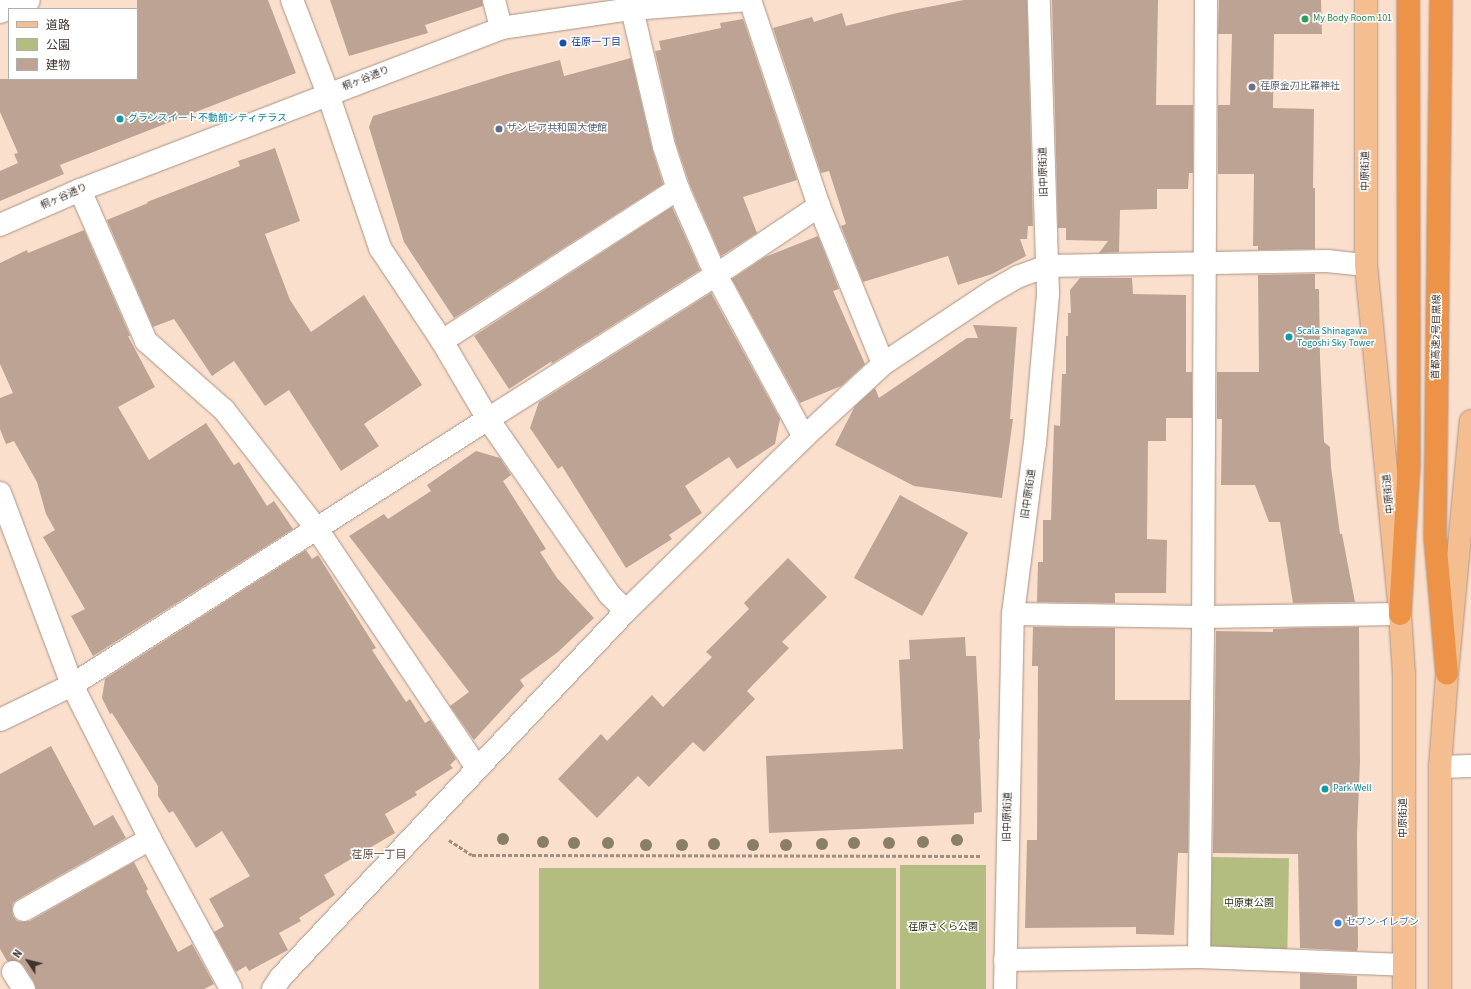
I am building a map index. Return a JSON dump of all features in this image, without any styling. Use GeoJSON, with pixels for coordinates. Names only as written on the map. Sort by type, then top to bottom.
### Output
{"type":"FeatureCollection","features":[{"type":"Feature","properties":{"kind":"highway"},"geometry":{"type":"LineString","coordinates":[[1400,614],[1409,463],[1408,0]]}},
{"type":"Feature","properties":{"kind":"highway","name":"首都高速2号目黒線"},"geometry":{"type":"LineString","coordinates":[[1441,0],[1435,537],[1447,673]]}},
{"type":"Feature","properties":{"kind":"main road","name":"中原街道"},"geometry":{"type":"LineString","coordinates":[[1366,0],[1366,265],[1400,614],[1404,674],[1404,989]]}},
{"type":"Feature","properties":{"kind":"main road"},"geometry":{"type":"LineString","coordinates":[[1440,989],[1440,767],[1447,673],[1471,421]]}},
{"type":"Feature","properties":{"kind":"street"},"geometry":{"type":"LineString","coordinates":[[10,8],[29,0]]}},
{"type":"Feature","properties":{"kind":"street"},"geometry":{"type":"LineString","coordinates":[[292,0],[328,94],[380,248],[442,340],[488,419],[609,594],[626,611]]}},
{"type":"Feature","properties":{"kind":"street"},"geometry":{"type":"LineString","coordinates":[[494,0],[501,28]]}},
{"type":"Feature","properties":{"kind":"street"},"geometry":{"type":"LineString","coordinates":[[749,0],[819,206],[883,364]]}},
{"type":"Feature","properties":{"kind":"street","name":"桐ヶ谷通り"},"geometry":{"type":"LineString","coordinates":[[0,224],[80,190],[501,28],[632,9],[749,0]]}},
{"type":"Feature","properties":{"kind":"street","name":"旧中原街道"},"geometry":{"type":"LineString","coordinates":[[1005,989],[1012,614],[1036,443],[1048,294],[1039,0]]}},
{"type":"Feature","properties":{"kind":"street"},"geometry":{"type":"LineString","coordinates":[[1199,957],[1206,264],[1206,0]]}},
{"type":"Feature","properties":{"kind":"street"},"geometry":{"type":"LineString","coordinates":[[632,9],[664,146],[678,189],[716,275],[804,437]]}},
{"type":"Feature","properties":{"kind":"street"},"geometry":{"type":"LineString","coordinates":[[442,340],[678,189]]}},
{"type":"Feature","properties":{"kind":"street"},"geometry":{"type":"LineString","coordinates":[[80,190],[146,341],[224,410],[317,529],[477,768]]}},
{"type":"Feature","properties":{"kind":"street"},"geometry":{"type":"LineString","coordinates":[[0,720],[72,685],[716,275],[819,206]]}},
{"type":"Feature","properties":{"kind":"street"},"geometry":{"type":"LineString","coordinates":[[273,989],[281,977],[626,611],[804,437],[883,364],[993,291],[1017,277],[1047,266],[1327,261],[1366,265]]}},
{"type":"Feature","properties":{"kind":"street"},"geometry":{"type":"LineString","coordinates":[[0,493],[72,685],[150,839],[231,989]]}},
{"type":"Feature","properties":{"kind":"street"},"geometry":{"type":"LineString","coordinates":[[1012,614],[1203,617],[1400,614]]}},
{"type":"Feature","properties":{"kind":"street"},"geometry":{"type":"LineString","coordinates":[[1440,767],[1471,766]]}},
{"type":"Feature","properties":{"kind":"street"},"geometry":{"type":"LineString","coordinates":[[24,910],[150,839]]}},
{"type":"Feature","properties":{"kind":"street"},"geometry":{"type":"LineString","coordinates":[[1005,960],[1199,957],[1404,965]]}},
{"type":"Feature","properties":{"kind":"path"},"geometry":{"type":"LineString","coordinates":[[1277,88],[1328,84]]}},
{"type":"Feature","properties":{"kind":"path"},"geometry":{"type":"LineString","coordinates":[[419,830],[448,839],[472,854],[1007,856]]}},
{"type":"Feature","properties":{"kind":"green space","name":"中原東公園"},"geometry":{"type":"Polygon","coordinates":[[[1212,857],[1289,858],[1287,950],[1210,949],[1212,857]]]}},
{"type":"Feature","properties":{"kind":"green space","name":"荏原さくら公園"},"geometry":{"type":"Polygon","coordinates":[[[900,865],[986,865],[986,989],[900,989],[900,865]]]}},
{"type":"Feature","properties":{"kind":"green space"},"geometry":{"type":"Polygon","coordinates":[[[539,868],[896,868],[896,989],[539,989],[539,868]]]}},
{"type":"Feature","properties":{"kind":"building","name":"グランスイート不動前シティテラス"},"geometry":{"type":"Polygon","coordinates":[[[137,0],[268,0],[296,73],[60,165],[64,174],[0,201],[0,171],[18,163],[14,154],[18,153],[0,112],[0,79],[138,80],[137,0]]]}},
{"type":"Feature","properties":{"kind":"building"},"geometry":{"type":"Polygon","coordinates":[[[330,0],[482,0],[483,6],[425,25],[428,33],[349,56],[330,0]]]}},
{"type":"Feature","properties":{"kind":"building"},"geometry":{"type":"Polygon","coordinates":[[[964,0],[1027,0],[1033,226],[1028,226],[1027,239],[1020,239],[1026,256],[992,274],[958,285],[948,256],[863,282],[841,226],[846,224],[829,171],[821,173],[773,28],[812,17],[814,22],[842,13],[846,26],[897,13],[964,0]]]}},
{"type":"Feature","properties":{"kind":"building"},"geometry":{"type":"Polygon","coordinates":[[[1052,0],[1158,0],[1156,105],[1193,105],[1193,173],[1189,173],[1188,189],[1157,189],[1157,209],[1120,210],[1119,252],[1099,253],[1108,241],[1066,240],[1066,228],[1058,228],[1052,0]]]}},
{"type":"Feature","properties":{"kind":"building"},"geometry":{"type":"Polygon","coordinates":[[[1219,0],[1321,0],[1322,34],[1274,34],[1273,108],[1314,109],[1313,188],[1315,188],[1315,249],[1258,250],[1258,246],[1253,246],[1254,174],[1218,174],[1218,105],[1230,105],[1232,34],[1218,34],[1219,0]]]}},
{"type":"Feature","properties":{"kind":"building"},"geometry":{"type":"Polygon","coordinates":[[[743,19],[797,180],[743,197],[757,233],[721,256],[690,185],[676,143],[655,51],[661,50],[659,41],[721,28],[720,23],[743,19]]]}},
{"type":"Feature","properties":{"kind":"building"},"geometry":{"type":"Polygon","coordinates":[[[631,58],[652,149],[663,184],[454,318],[404,242],[369,127],[373,116],[507,74],[560,60],[564,76],[631,58]]]}},
{"type":"Feature","properties":{"kind":"building"},"geometry":{"type":"Polygon","coordinates":[[[275,148],[300,221],[265,234],[290,300],[311,332],[364,295],[422,385],[364,424],[379,446],[341,471],[289,390],[265,406],[234,361],[212,376],[174,319],[153,327],[107,220],[148,203],[147,202],[240,166],[238,161],[275,148]]]}},
{"type":"Feature","properties":{"kind":"building"},"geometry":{"type":"Polygon","coordinates":[[[672,207],[700,270],[509,389],[474,336],[672,207]]]}},
{"type":"Feature","properties":{"kind":"building"},"geometry":{"type":"Polygon","coordinates":[[[84,230],[130,336],[128,336],[155,387],[118,407],[149,460],[206,423],[234,465],[239,462],[267,506],[274,501],[293,529],[93,656],[71,616],[85,609],[43,537],[55,530],[46,514],[37,482],[14,441],[6,444],[0,429],[0,398],[13,393],[0,364],[0,263],[27,250],[28,253],[84,230]]]}},
{"type":"Feature","properties":{"kind":"building"},"geometry":{"type":"Polygon","coordinates":[[[818,236],[839,289],[833,291],[865,364],[841,386],[800,403],[732,279],[765,257],[818,236]]]}},
{"type":"Feature","properties":{"kind":"building"},"geometry":{"type":"Polygon","coordinates":[[[1315,274],[1315,289],[1319,289],[1320,358],[1324,442],[1330,447],[1331,467],[1340,534],[1342,534],[1355,602],[1293,603],[1280,522],[1269,522],[1255,485],[1221,485],[1222,419],[1217,419],[1217,372],[1259,372],[1258,275],[1315,274]]]}},
{"type":"Feature","properties":{"kind":"building"},"geometry":{"type":"Polygon","coordinates":[[[1080,278],[1132,278],[1133,294],[1186,295],[1186,372],[1192,372],[1192,418],[1166,418],[1166,441],[1148,441],[1147,539],[1167,540],[1166,593],[1115,593],[1115,603],[1037,602],[1038,562],[1043,562],[1043,520],[1051,520],[1054,425],[1060,426],[1062,374],[1066,374],[1066,336],[1068,336],[1068,313],[1071,313],[1070,290],[1080,278]]]}},
{"type":"Feature","properties":{"kind":"building"},"geometry":{"type":"Polygon","coordinates":[[[711,293],[780,419],[775,444],[737,469],[729,457],[685,486],[702,513],[669,535],[672,539],[626,568],[562,466],[558,469],[530,428],[539,402],[711,293]]]}},
{"type":"Feature","properties":{"kind":"building"},"geometry":{"type":"Polygon","coordinates":[[[973,325],[1017,327],[1010,419],[1013,419],[1002,498],[914,486],[835,445],[855,406],[875,388],[879,398],[967,338],[978,338],[973,325]]]}},
{"type":"Feature","properties":{"kind":"building"},"geometry":{"type":"Polygon","coordinates":[[[476,451],[500,458],[511,475],[503,481],[546,549],[540,552],[557,578],[594,618],[558,652],[520,680],[524,686],[474,740],[450,706],[469,692],[349,536],[384,514],[388,519],[431,491],[427,485],[476,451]]]}},
{"type":"Feature","properties":{"kind":"building"},"geometry":{"type":"Polygon","coordinates":[[[900,495],[968,533],[922,616],[854,578],[900,495]]]}},
{"type":"Feature","properties":{"kind":"building"},"geometry":{"type":"Polygon","coordinates":[[[306,550],[312,559],[318,555],[376,648],[372,650],[406,702],[410,699],[425,723],[430,720],[456,759],[450,765],[453,768],[415,792],[417,795],[385,814],[395,833],[324,875],[335,895],[299,918],[301,921],[279,933],[288,950],[249,971],[246,966],[236,972],[214,932],[224,926],[209,899],[250,876],[222,831],[196,848],[173,811],[169,813],[158,796],[158,786],[112,713],[110,714],[102,698],[105,679],[306,550]]]}},
{"type":"Feature","properties":{"kind":"building"},"geometry":{"type":"Polygon","coordinates":[[[788,558],[827,597],[782,642],[789,648],[747,691],[755,699],[704,752],[693,742],[649,787],[638,776],[597,818],[558,779],[601,734],[607,741],[652,695],[663,707],[712,657],[706,652],[749,609],[744,603],[788,558]]]}},
{"type":"Feature","properties":{"kind":"building"},"geometry":{"type":"Polygon","coordinates":[[[1033,627],[1115,628],[1115,700],[1190,700],[1188,853],[1178,853],[1174,935],[1136,934],[1136,927],[1025,928],[1027,840],[1037,840],[1038,666],[1032,666],[1033,627]]]}},
{"type":"Feature","properties":{"kind":"building"},"geometry":{"type":"Polygon","coordinates":[[[1359,627],[1360,762],[1357,835],[1358,947],[1357,951],[1300,948],[1298,854],[1213,853],[1216,631],[1273,632],[1273,629],[1359,627]]]}},
{"type":"Feature","properties":{"kind":"building"},"geometry":{"type":"Polygon","coordinates":[[[965,637],[966,656],[976,656],[980,739],[982,812],[974,813],[974,824],[769,833],[766,756],[903,749],[899,660],[910,659],[909,640],[965,637]]]}},
{"type":"Feature","properties":{"kind":"building"},"geometry":{"type":"Polygon","coordinates":[[[51,746],[94,826],[113,815],[126,838],[18,899],[13,903],[13,916],[17,921],[30,921],[134,862],[148,889],[146,891],[178,952],[192,944],[214,984],[204,989],[36,989],[34,982],[23,965],[18,961],[7,961],[0,949],[0,774],[51,746]]]}},
{"type":"Feature","properties":{"kind":"building"},"geometry":{"type":"Polygon","coordinates":[[[1300,973],[1357,976],[1357,989],[1300,989],[1300,973]]]}},
{"type":"Feature","properties":{"kind":"place","name":"My Body Room 101"},"geometry":{"type":"Point","coordinates":[1305,19]}},
{"type":"Feature","properties":{"kind":"place","name":"荏原一丁目"},"geometry":{"type":"Point","coordinates":[563,43]}},
{"type":"Feature","properties":{"kind":"place","name":"荏原金刀比羅神社"},"geometry":{"type":"Point","coordinates":[1252,87]}},
{"type":"Feature","properties":{"kind":"place","name":"グランスイート不動前シティテラス"},"geometry":{"type":"Point","coordinates":[120,119]}},
{"type":"Feature","properties":{"kind":"place","name":"ザンビア共和国大使館"},"geometry":{"type":"Point","coordinates":[499,129]}},
{"type":"Feature","properties":{"kind":"place","name":"Scala Shinagawa Togoshi Sky Tower"},"geometry":{"type":"Point","coordinates":[1289,337]}},
{"type":"Feature","properties":{"kind":"place","name":"Park Well"},"geometry":{"type":"Point","coordinates":[1325,789]}},
{"type":"Feature","properties":{"kind":"place","name":"セブン-イレブン"},"geometry":{"type":"Point","coordinates":[1338,923]}},
{"type":"Feature","properties":{"kind":"district","name":"荏原一丁目"},"geometry":{"type":"Point","coordinates":[379,855]}}]}
